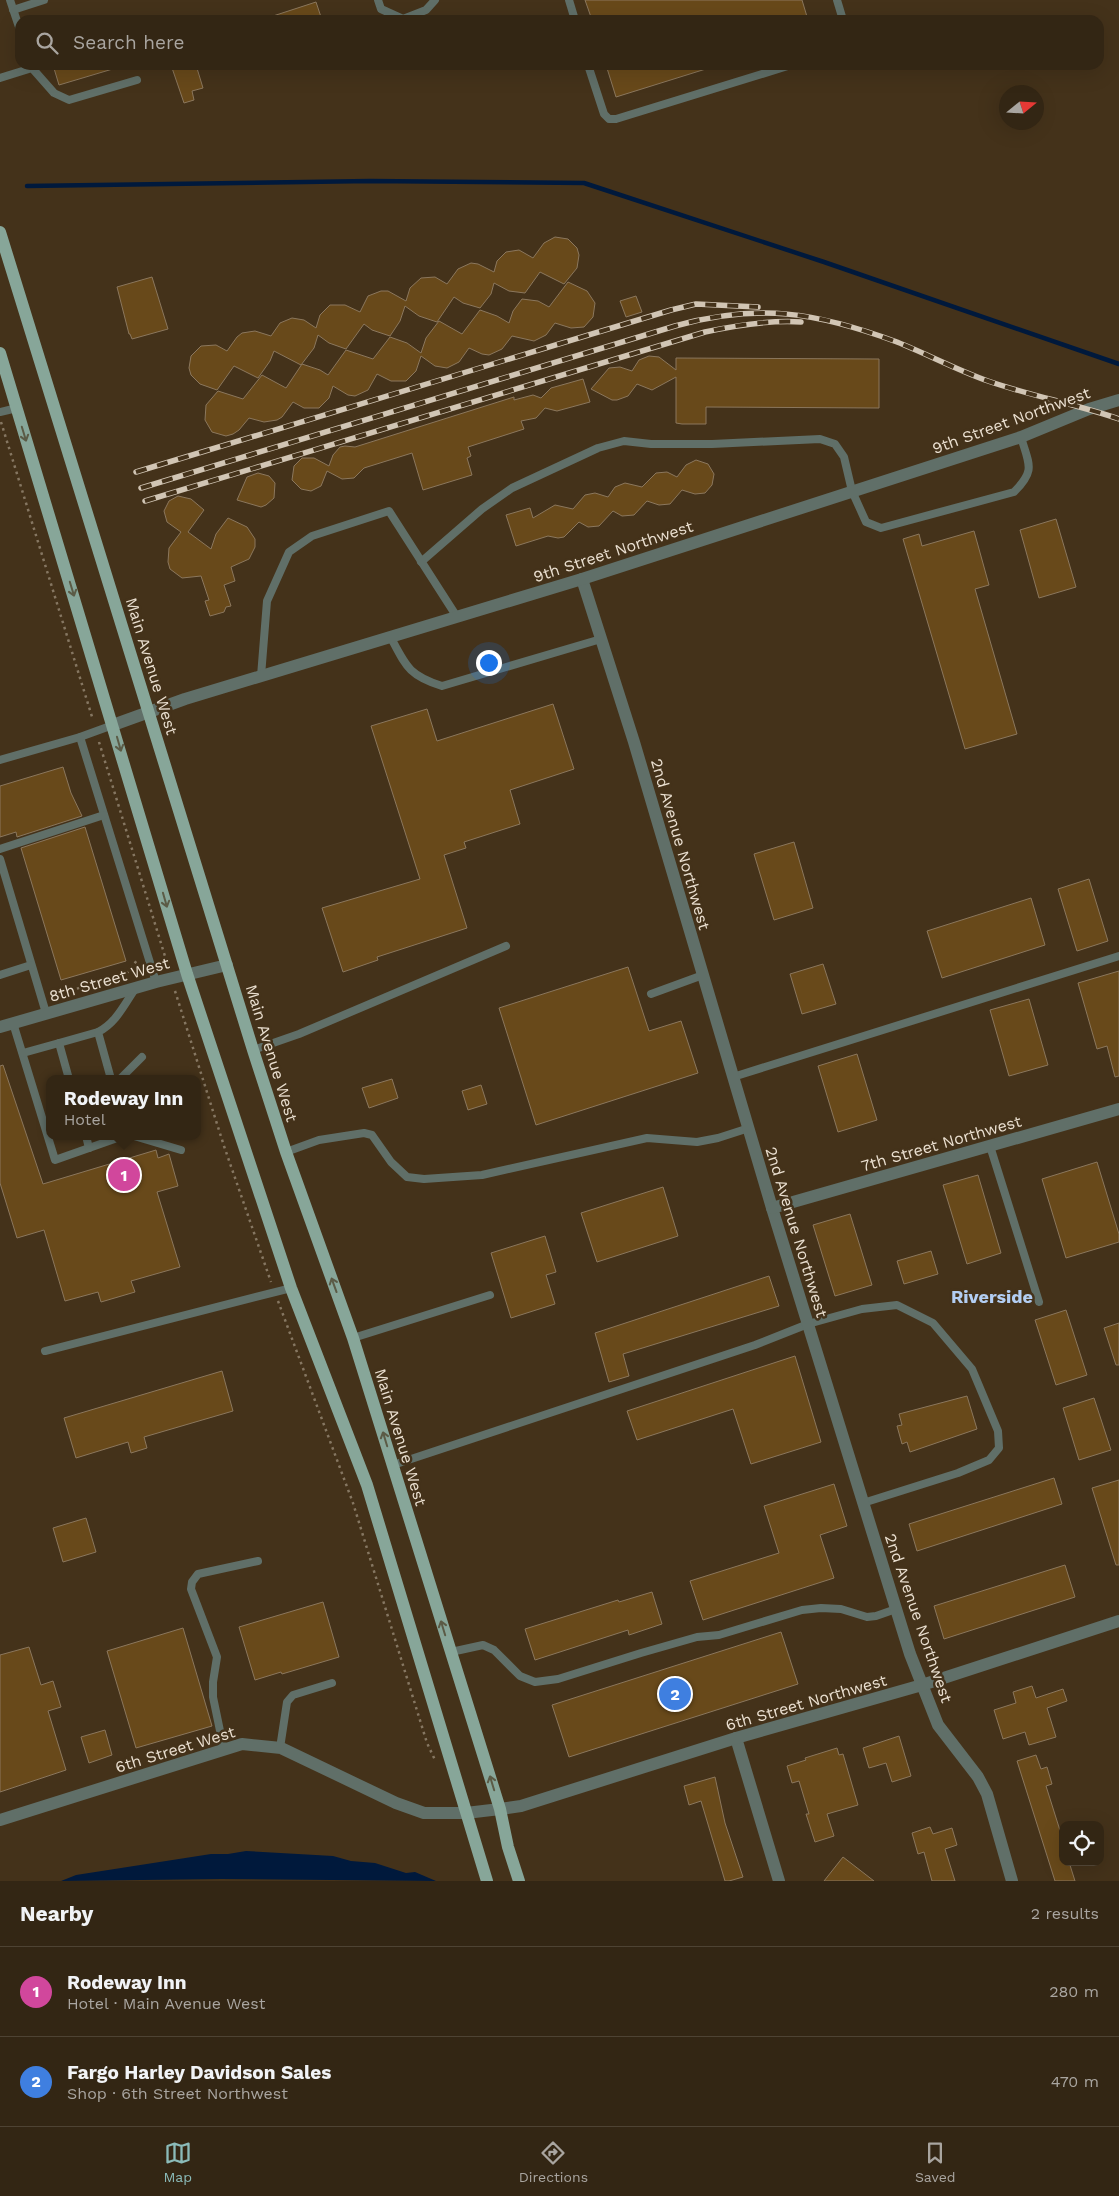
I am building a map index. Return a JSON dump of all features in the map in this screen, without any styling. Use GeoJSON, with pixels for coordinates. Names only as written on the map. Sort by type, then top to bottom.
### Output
{"type":"FeatureCollection","features":[{"type":"Feature","properties":{"kind":"main road","name":"Main Avenue West"},"geometry":{"type":"LineString","coordinates":[[0,232],[3,254],[149,712],[253,1050],[286,1152],[353,1338],[393,1465],[500,1809],[508,1847],[519,1881]]}},
{"type":"Feature","properties":{"kind":"main road"},"geometry":{"type":"LineString","coordinates":[[0,353],[188,974],[291,1288],[367,1485],[487,1881]]}},
{"type":"Feature","properties":{"kind":"street","name":"9th Street Northwest"},"geometry":{"type":"LineString","coordinates":[[113,725],[261,676],[582,579],[1021,437],[1089,409],[1119,400]]}},
{"type":"Feature","properties":{"kind":"street","name":"2nd Avenue Northwest"},"geometry":{"type":"LineString","coordinates":[[582,579],[634,742],[772,1208],[896,1609],[938,1725],[978,1777],[987,1794],[1012,1881]]}},
{"type":"Feature","properties":{"kind":"street","name":"8th Street West"},"geometry":{"type":"LineString","coordinates":[[0,1028],[156,982],[227,965]]}},
{"type":"Feature","properties":{"kind":"street","name":"7th Street Northwest"},"geometry":{"type":"LineString","coordinates":[[772,1208],[1119,1109]]}},
{"type":"Feature","properties":{"kind":"street","name":"6th Street Northwest"},"geometry":{"type":"LineString","coordinates":[[500,1809],[521,1806],[736,1738],[922,1685],[1119,1621]]}},
{"type":"Feature","properties":{"kind":"street"},"geometry":{"type":"LineString","coordinates":[[736,1738],[779,1881]]}},
{"type":"Feature","properties":{"kind":"street","name":"6th Street West"},"geometry":{"type":"LineString","coordinates":[[0,1820],[242,1744],[280,1748],[405,1807],[424,1813],[466,1813],[500,1809]]}},
{"type":"Feature","properties":{"kind":"lane"},"geometry":{"type":"LineString","coordinates":[[10,0],[15,16]]}},
{"type":"Feature","properties":{"kind":"lane"},"geometry":{"type":"LineString","coordinates":[[13,10],[44,0]]}},
{"type":"Feature","properties":{"kind":"lane"},"geometry":{"type":"LineString","coordinates":[[378,0],[381,9],[394,15]]}},
{"type":"Feature","properties":{"kind":"lane"},"geometry":{"type":"LineString","coordinates":[[413,15],[426,10],[435,0]]}},
{"type":"Feature","properties":{"kind":"lane"},"geometry":{"type":"LineString","coordinates":[[569,0],[574,15]]}},
{"type":"Feature","properties":{"kind":"lane"},"geometry":{"type":"LineString","coordinates":[[837,0],[842,15]]}},
{"type":"Feature","properties":{"kind":"lane"},"geometry":{"type":"LineString","coordinates":[[0,78],[23,70]]}},
{"type":"Feature","properties":{"kind":"lane"},"geometry":{"type":"LineString","coordinates":[[35,70],[54,92],[69,100],[137,80]]}},
{"type":"Feature","properties":{"kind":"lane"},"geometry":{"type":"LineString","coordinates":[[590,70],[604,114],[610,119],[616,119],[775,70]]}},
{"type":"Feature","properties":{"kind":"lane"},"geometry":{"type":"LineString","coordinates":[[0,412],[16,408]]}},
{"type":"Feature","properties":{"kind":"lane"},"geometry":{"type":"LineString","coordinates":[[421,562],[482,509],[512,488],[598,448],[624,441],[651,444],[712,444],[820,439],[835,444],[844,457],[852,491],[866,522],[881,528],[1014,492],[1027,478],[1030,466],[1021,437]]}},
{"type":"Feature","properties":{"kind":"lane"},"geometry":{"type":"LineString","coordinates":[[261,676],[267,601],[289,552],[312,536],[388,511],[457,617]]}},
{"type":"Feature","properties":{"kind":"lane"},"geometry":{"type":"LineString","coordinates":[[390,636],[405,666],[421,679],[442,686],[601,639]]}},
{"type":"Feature","properties":{"kind":"lane"},"geometry":{"type":"LineString","coordinates":[[0,760],[80,737],[113,725]]}},
{"type":"Feature","properties":{"kind":"lane"},"geometry":{"type":"LineString","coordinates":[[80,737],[156,982]]}},
{"type":"Feature","properties":{"kind":"lane"},"geometry":{"type":"LineString","coordinates":[[0,848],[104,815]]}},
{"type":"Feature","properties":{"kind":"lane"},"geometry":{"type":"LineString","coordinates":[[0,859],[46,1013]]}},
{"type":"Feature","properties":{"kind":"lane"},"geometry":{"type":"LineString","coordinates":[[253,1050],[300,1034],[506,946]]}},
{"type":"Feature","properties":{"kind":"lane"},"geometry":{"type":"LineString","coordinates":[[733,1077],[1119,956]]}},
{"type":"Feature","properties":{"kind":"lane"},"geometry":{"type":"LineString","coordinates":[[0,975],[31,965]]}},
{"type":"Feature","properties":{"kind":"lane"},"geometry":{"type":"LineString","coordinates":[[650,994],[703,974]]}},
{"type":"Feature","properties":{"kind":"lane"},"geometry":{"type":"LineString","coordinates":[[23,1053],[98,1032],[108,1027],[118,1016],[135,989]]}},
{"type":"Feature","properties":{"kind":"lane"},"geometry":{"type":"LineString","coordinates":[[13,1023],[46,1130]]}},
{"type":"Feature","properties":{"kind":"lane"},"geometry":{"type":"LineString","coordinates":[[98,1032],[110,1075]]}},
{"type":"Feature","properties":{"kind":"lane"},"geometry":{"type":"LineString","coordinates":[[59,1043],[68,1075]]}},
{"type":"Feature","properties":{"kind":"lane"},"geometry":{"type":"LineString","coordinates":[[124,1075],[142,1057]]}},
{"type":"Feature","properties":{"kind":"lane"},"geometry":{"type":"LineString","coordinates":[[286,1152],[319,1140],[364,1133],[372,1135],[391,1162],[407,1177],[424,1179],[482,1175],[647,1138],[702,1141],[748,1128]]}},
{"type":"Feature","properties":{"kind":"lane"},"geometry":{"type":"LineString","coordinates":[[49,1140],[55,1160],[112,1140]]}},
{"type":"Feature","properties":{"kind":"lane"},"geometry":{"type":"LineString","coordinates":[[87,1140],[89,1148]]}},
{"type":"Feature","properties":{"kind":"lane"},"geometry":{"type":"LineString","coordinates":[[147,1140],[180,1150]]}},
{"type":"Feature","properties":{"kind":"lane"},"geometry":{"type":"LineString","coordinates":[[990,1146],[1039,1302]]}},
{"type":"Feature","properties":{"kind":"lane"},"geometry":{"type":"LineString","coordinates":[[45,1351],[291,1288]]}},
{"type":"Feature","properties":{"kind":"lane"},"geometry":{"type":"LineString","coordinates":[[353,1338],[490,1295]]}},
{"type":"Feature","properties":{"kind":"lane"},"geometry":{"type":"LineString","coordinates":[[393,1465],[761,1343],[808,1324],[862,1309],[897,1305],[933,1323],[972,1369],[998,1431],[999,1448],[989,1460],[958,1473],[864,1503]]}},
{"type":"Feature","properties":{"kind":"lane"},"geometry":{"type":"LineString","coordinates":[[224,1750],[213,1697],[217,1657],[191,1589],[192,1582],[198,1574],[258,1561]]}},
{"type":"Feature","properties":{"kind":"lane"},"geometry":{"type":"LineString","coordinates":[[451,1652],[483,1645],[494,1650],[520,1676],[536,1682],[558,1679],[641,1653],[719,1634],[802,1610],[821,1608],[841,1609],[867,1617],[896,1609]]}},
{"type":"Feature","properties":{"kind":"lane"},"geometry":{"type":"LineString","coordinates":[[280,1748],[287,1702],[293,1695],[332,1683]]}},
{"type":"Feature","properties":{"kind":"path"},"geometry":{"type":"LineString","coordinates":[[41,1000],[126,974],[140,957]]}},
{"type":"Feature","properties":{"kind":"water"},"geometry":{"type":"Polygon","coordinates":[[[246,1851],[333,1856],[351,1861],[375,1863],[406,1873],[415,1872],[436,1881],[221,1879],[61,1881],[76,1875],[211,1854],[246,1851]]]}},
{"type":"Feature","properties":{"kind":"building"},"geometry":{"type":"Polygon","coordinates":[[[585,0],[802,0],[806,15],[590,15],[585,0]]]}},
{"type":"Feature","properties":{"kind":"building"},"geometry":{"type":"Polygon","coordinates":[[[316,2],[320,15],[276,15],[316,2]]]}},
{"type":"Feature","properties":{"kind":"building"},"geometry":{"type":"Polygon","coordinates":[[[54,70],[109,70],[59,85],[54,70]]]}},
{"type":"Feature","properties":{"kind":"building"},"geometry":{"type":"Polygon","coordinates":[[[173,70],[198,70],[203,88],[192,91],[194,100],[184,103],[173,70]]]}},
{"type":"Feature","properties":{"kind":"building"},"geometry":{"type":"Polygon","coordinates":[[[608,70],[703,70],[616,97],[608,70]]]}},
{"type":"Feature","properties":{"kind":"building"},"geometry":{"type":"Polygon","coordinates":[[[555,237],[568,239],[577,248],[579,255],[577,268],[564,284],[540,272],[525,293],[509,291],[494,283],[491,294],[480,308],[463,303],[454,297],[437,322],[419,316],[405,306],[400,321],[390,336],[372,330],[364,324],[346,349],[329,343],[318,335],[314,348],[301,365],[274,351],[270,361],[258,378],[234,366],[217,390],[200,384],[191,375],[189,368],[191,356],[201,346],[216,345],[227,351],[242,333],[255,331],[271,336],[280,323],[292,318],[304,320],[316,328],[320,315],[330,305],[345,305],[360,312],[368,296],[381,291],[388,291],[406,301],[410,288],[421,278],[435,277],[447,284],[458,269],[471,263],[478,264],[494,272],[497,261],[506,252],[519,250],[533,258],[544,243],[555,237]]]}},
{"type":"Feature","properties":{"kind":"building"},"geometry":{"type":"Polygon","coordinates":[[[152,277],[168,329],[132,339],[117,287],[152,277]]]}},
{"type":"Feature","properties":{"kind":"building"},"geometry":{"type":"Polygon","coordinates":[[[568,282],[587,291],[595,303],[593,317],[584,327],[571,328],[555,323],[546,335],[534,341],[512,336],[502,349],[489,355],[469,348],[459,362],[447,368],[435,366],[421,356],[416,371],[406,381],[391,381],[377,374],[368,390],[355,396],[348,395],[333,386],[329,398],[319,408],[304,408],[293,402],[282,417],[277,420],[264,422],[249,418],[239,430],[226,436],[212,432],[205,420],[206,405],[218,391],[243,399],[262,375],[286,388],[302,364],[328,375],[346,350],[373,359],[390,337],[407,343],[421,353],[426,338],[439,321],[462,334],[480,310],[509,323],[513,311],[522,299],[538,301],[549,307],[568,282]]]}},
{"type":"Feature","properties":{"kind":"building"},"geometry":{"type":"Polygon","coordinates":[[[636,296],[642,312],[626,317],[620,301],[636,296]]]}},
{"type":"Feature","properties":{"kind":"building"},"geometry":{"type":"Polygon","coordinates":[[[649,356],[659,357],[676,370],[676,358],[879,359],[879,408],[706,407],[706,424],[682,424],[676,423],[676,377],[652,390],[637,384],[628,396],[617,400],[612,400],[591,389],[609,368],[620,367],[632,371],[639,360],[649,356]]]}},
{"type":"Feature","properties":{"kind":"building"},"geometry":{"type":"Polygon","coordinates":[[[583,379],[590,402],[557,411],[545,408],[536,418],[521,421],[524,429],[468,447],[471,456],[467,458],[472,475],[423,490],[412,453],[364,468],[354,478],[342,479],[327,471],[321,486],[311,491],[301,489],[292,480],[294,466],[302,458],[314,458],[329,466],[333,455],[340,447],[355,447],[514,397],[514,400],[533,395],[541,398],[551,388],[583,379]]]}},
{"type":"Feature","properties":{"kind":"building"},"geometry":{"type":"Polygon","coordinates":[[[696,460],[708,464],[714,474],[712,485],[705,493],[695,494],[682,490],[670,504],[659,505],[647,501],[634,515],[622,516],[613,511],[599,526],[588,527],[579,522],[564,537],[548,536],[516,546],[506,515],[530,508],[533,518],[555,505],[573,509],[585,495],[595,493],[608,497],[615,487],[625,483],[642,487],[656,473],[667,472],[677,477],[686,465],[696,460]]]}},
{"type":"Feature","properties":{"kind":"building"},"geometry":{"type":"Polygon","coordinates":[[[258,473],[269,476],[275,483],[274,498],[261,507],[237,500],[247,477],[258,473]]]}},
{"type":"Feature","properties":{"kind":"building"},"geometry":{"type":"Polygon","coordinates":[[[178,496],[191,499],[204,510],[188,532],[211,549],[216,534],[228,518],[247,527],[255,539],[255,547],[249,559],[231,567],[235,581],[224,585],[231,606],[226,607],[224,612],[210,616],[205,601],[209,600],[201,576],[182,578],[170,569],[168,562],[169,548],[181,532],[167,522],[164,511],[169,501],[178,496]]]}},
{"type":"Feature","properties":{"kind":"building"},"geometry":{"type":"Polygon","coordinates":[[[1056,519],[1076,587],[1039,598],[1020,530],[1056,519]]]}},
{"type":"Feature","properties":{"kind":"building"},"geometry":{"type":"Polygon","coordinates":[[[974,531],[989,585],[975,589],[1017,734],[965,749],[903,539],[919,534],[922,546],[974,531]]]}},
{"type":"Feature","properties":{"kind":"building"},"geometry":{"type":"Polygon","coordinates":[[[553,704],[574,769],[510,790],[520,824],[464,842],[466,848],[444,855],[467,928],[377,957],[378,960],[343,972],[322,908],[420,879],[371,726],[427,709],[437,741],[553,704]]]}},
{"type":"Feature","properties":{"kind":"building"},"geometry":{"type":"Polygon","coordinates":[[[63,767],[71,793],[82,816],[17,837],[16,832],[0,837],[0,786],[63,767]]]}},
{"type":"Feature","properties":{"kind":"building"},"geometry":{"type":"Polygon","coordinates":[[[85,827],[126,961],[61,980],[21,848],[85,827]]]}},
{"type":"Feature","properties":{"kind":"building"},"geometry":{"type":"Polygon","coordinates":[[[794,842],[813,908],[774,920],[754,854],[794,842]]]}},
{"type":"Feature","properties":{"kind":"building"},"geometry":{"type":"Polygon","coordinates":[[[1089,879],[1108,941],[1077,951],[1058,889],[1089,879]]]}},
{"type":"Feature","properties":{"kind":"building"},"geometry":{"type":"Polygon","coordinates":[[[1031,898],[1045,945],[942,978],[927,931],[1031,898]]]}},
{"type":"Feature","properties":{"kind":"building"},"geometry":{"type":"Polygon","coordinates":[[[823,964],[836,1004],[802,1014],[790,974],[823,964]]]}},
{"type":"Feature","properties":{"kind":"building"},"geometry":{"type":"Polygon","coordinates":[[[628,967],[649,1031],[681,1021],[698,1073],[536,1125],[499,1008],[628,967]]]}},
{"type":"Feature","properties":{"kind":"building"},"geometry":{"type":"Polygon","coordinates":[[[1119,971],[1119,1076],[1115,1077],[1107,1046],[1097,1049],[1078,983],[1119,971]]]}},
{"type":"Feature","properties":{"kind":"building"},"geometry":{"type":"Polygon","coordinates":[[[1029,999],[1048,1065],[1009,1076],[990,1010],[1029,999]]]}},
{"type":"Feature","properties":{"kind":"building"},"geometry":{"type":"Polygon","coordinates":[[[857,1054],[877,1120],[838,1132],[818,1066],[857,1054]]]}},
{"type":"Feature","properties":{"kind":"building"},"geometry":{"type":"Polygon","coordinates":[[[3,1065],[43,1184],[156,1150],[158,1158],[169,1154],[178,1186],[157,1192],[180,1267],[131,1281],[135,1292],[101,1302],[98,1292],[65,1301],[44,1230],[17,1238],[0,1183],[0,1066],[3,1065]]]}},
{"type":"Feature","properties":{"kind":"building"},"geometry":{"type":"Polygon","coordinates":[[[392,1079],[398,1098],[369,1108],[362,1088],[392,1079]]]}},
{"type":"Feature","properties":{"kind":"building"},"geometry":{"type":"Polygon","coordinates":[[[481,1085],[487,1104],[468,1110],[462,1091],[481,1085]]]}},
{"type":"Feature","properties":{"kind":"building"},"geometry":{"type":"Polygon","coordinates":[[[1097,1162],[1119,1234],[1119,1242],[1066,1258],[1042,1179],[1097,1162]]]}},
{"type":"Feature","properties":{"kind":"building"},"geometry":{"type":"Polygon","coordinates":[[[978,1175],[1001,1253],[967,1264],[943,1185],[978,1175]]]}},
{"type":"Feature","properties":{"kind":"building"},"geometry":{"type":"Polygon","coordinates":[[[663,1187],[678,1236],[597,1262],[581,1213],[663,1187]]]}},
{"type":"Feature","properties":{"kind":"building"},"geometry":{"type":"Polygon","coordinates":[[[850,1214],[872,1285],[835,1296],[813,1225],[850,1214]]]}},
{"type":"Feature","properties":{"kind":"building"},"geometry":{"type":"Polygon","coordinates":[[[545,1236],[556,1272],[546,1275],[555,1304],[511,1318],[491,1253],[545,1236]]]}},
{"type":"Feature","properties":{"kind":"building"},"geometry":{"type":"Polygon","coordinates":[[[931,1251],[938,1274],[904,1284],[897,1261],[931,1251]]]}},
{"type":"Feature","properties":{"kind":"building"},"geometry":{"type":"Polygon","coordinates":[[[769,1276],[779,1306],[623,1354],[629,1376],[609,1382],[595,1333],[769,1276]]]}},
{"type":"Feature","properties":{"kind":"building"},"geometry":{"type":"Polygon","coordinates":[[[1066,1310],[1087,1375],[1056,1385],[1035,1320],[1066,1310]]]}},
{"type":"Feature","properties":{"kind":"building"},"geometry":{"type":"Polygon","coordinates":[[[1119,1323],[1119,1365],[1116,1365],[1104,1328],[1119,1323]]]}},
{"type":"Feature","properties":{"kind":"building"},"geometry":{"type":"Polygon","coordinates":[[[795,1356],[821,1442],[751,1464],[733,1409],[637,1440],[627,1411],[795,1356]]]}},
{"type":"Feature","properties":{"kind":"building"},"geometry":{"type":"Polygon","coordinates":[[[222,1371],[233,1411],[144,1437],[147,1448],[131,1453],[128,1442],[76,1458],[64,1418],[222,1371]]]}},
{"type":"Feature","properties":{"kind":"building"},"geometry":{"type":"Polygon","coordinates":[[[967,1396],[977,1429],[910,1452],[907,1442],[902,1444],[897,1426],[902,1425],[899,1414],[967,1396]]]}},
{"type":"Feature","properties":{"kind":"building"},"geometry":{"type":"Polygon","coordinates":[[[1094,1398],[1111,1450],[1079,1460],[1063,1408],[1094,1398]]]}},
{"type":"Feature","properties":{"kind":"building"},"geometry":{"type":"Polygon","coordinates":[[[1054,1478],[1062,1504],[917,1551],[909,1524],[1054,1478]]]}},
{"type":"Feature","properties":{"kind":"building"},"geometry":{"type":"Polygon","coordinates":[[[1119,1480],[1119,1565],[1116,1565],[1092,1488],[1119,1480]]]}},
{"type":"Feature","properties":{"kind":"building"},"geometry":{"type":"Polygon","coordinates":[[[834,1484],[847,1526],[820,1535],[834,1578],[703,1620],[690,1581],[779,1553],[764,1506],[834,1484]]]}},
{"type":"Feature","properties":{"kind":"building"},"geometry":{"type":"Polygon","coordinates":[[[86,1518],[96,1552],[63,1562],[53,1528],[86,1518]]]}},
{"type":"Feature","properties":{"kind":"building"},"geometry":{"type":"Polygon","coordinates":[[[1065,1565],[1075,1597],[944,1639],[934,1606],[1065,1565]]]}},
{"type":"Feature","properties":{"kind":"building"},"geometry":{"type":"Polygon","coordinates":[[[652,1592],[662,1624],[629,1635],[628,1630],[535,1660],[525,1629],[618,1600],[619,1602],[652,1592]]]}},
{"type":"Feature","properties":{"kind":"building"},"geometry":{"type":"Polygon","coordinates":[[[323,1602],[339,1657],[255,1680],[239,1627],[323,1602]]]}},
{"type":"Feature","properties":{"kind":"building"},"geometry":{"type":"Polygon","coordinates":[[[183,1628],[212,1726],[136,1748],[107,1651],[183,1628]]]}},
{"type":"Feature","properties":{"kind":"building"},"geometry":{"type":"Polygon","coordinates":[[[781,1632],[798,1684],[569,1757],[552,1705],[781,1632]]]}},
{"type":"Feature","properties":{"kind":"building"},"geometry":{"type":"Polygon","coordinates":[[[29,1647],[41,1685],[53,1681],[61,1707],[48,1711],[66,1770],[0,1792],[0,1655],[29,1647]]]}},
{"type":"Feature","properties":{"kind":"building"},"geometry":{"type":"Polygon","coordinates":[[[1032,1686],[1036,1698],[1063,1689],[1067,1701],[1047,1708],[1056,1737],[1029,1745],[1025,1732],[1003,1739],[994,1710],[1016,1703],[1013,1692],[1032,1686]]]}},
{"type":"Feature","properties":{"kind":"building"},"geometry":{"type":"Polygon","coordinates":[[[105,1730],[112,1755],[89,1763],[81,1737],[105,1730]]]}},
{"type":"Feature","properties":{"kind":"building"},"geometry":{"type":"Polygon","coordinates":[[[899,1736],[911,1776],[892,1782],[886,1763],[869,1768],[863,1748],[899,1736]]]}},
{"type":"Feature","properties":{"kind":"building"},"geometry":{"type":"Polygon","coordinates":[[[837,1748],[839,1755],[843,1754],[858,1805],[827,1814],[834,1836],[815,1842],[806,1814],[809,1814],[799,1781],[792,1783],[787,1766],[837,1748]]]}},
{"type":"Feature","properties":{"kind":"building"},"geometry":{"type":"Polygon","coordinates":[[[1036,1755],[1041,1769],[1047,1767],[1052,1784],[1046,1786],[1059,1827],[1059,1866],[1070,1866],[1075,1881],[1055,1881],[1017,1761],[1036,1755]]]}},
{"type":"Feature","properties":{"kind":"building"},"geometry":{"type":"Polygon","coordinates":[[[715,1777],[725,1823],[743,1877],[729,1881],[725,1881],[701,1801],[689,1805],[684,1786],[715,1777]]]}},
{"type":"Feature","properties":{"kind":"building"},"geometry":{"type":"Polygon","coordinates":[[[930,1827],[933,1834],[952,1828],[957,1845],[945,1849],[955,1881],[932,1881],[924,1852],[918,1854],[912,1833],[930,1827]]]}},
{"type":"Feature","properties":{"kind":"building"},"geometry":{"type":"Polygon","coordinates":[[[843,1857],[874,1881],[824,1881],[843,1857]]]}},
{"type":"Feature","properties":{"kind":"waterway"},"geometry":{"type":"LineString","coordinates":[[27,186],[370,181],[584,183],[824,262],[1119,364]]}},
{"type":"Feature","properties":{"kind":"railway"},"geometry":{"type":"LineString","coordinates":[[136,472],[671,310],[696,304],[758,307]]}},
{"type":"Feature","properties":{"kind":"railway"},"geometry":{"type":"LineString","coordinates":[[141,488],[675,326],[705,319],[761,313],[813,318],[868,332],[897,342],[988,381],[1119,419]]}},
{"type":"Feature","properties":{"kind":"railway"},"geometry":{"type":"LineString","coordinates":[[145,501],[705,332],[753,324],[801,322]]}},
{"type":"Feature","properties":{"kind":"place","name":"Rodeway Inn"},"geometry":{"type":"Point","coordinates":[124,1175]}},
{"type":"Feature","properties":{"kind":"place","name":"Fargo Harley Davidson Sales"},"geometry":{"type":"Point","coordinates":[675,1694]}},
{"type":"Feature","properties":{"kind":"district","name":"Riverside"},"geometry":{"type":"Point","coordinates":[992,1297]}}]}
